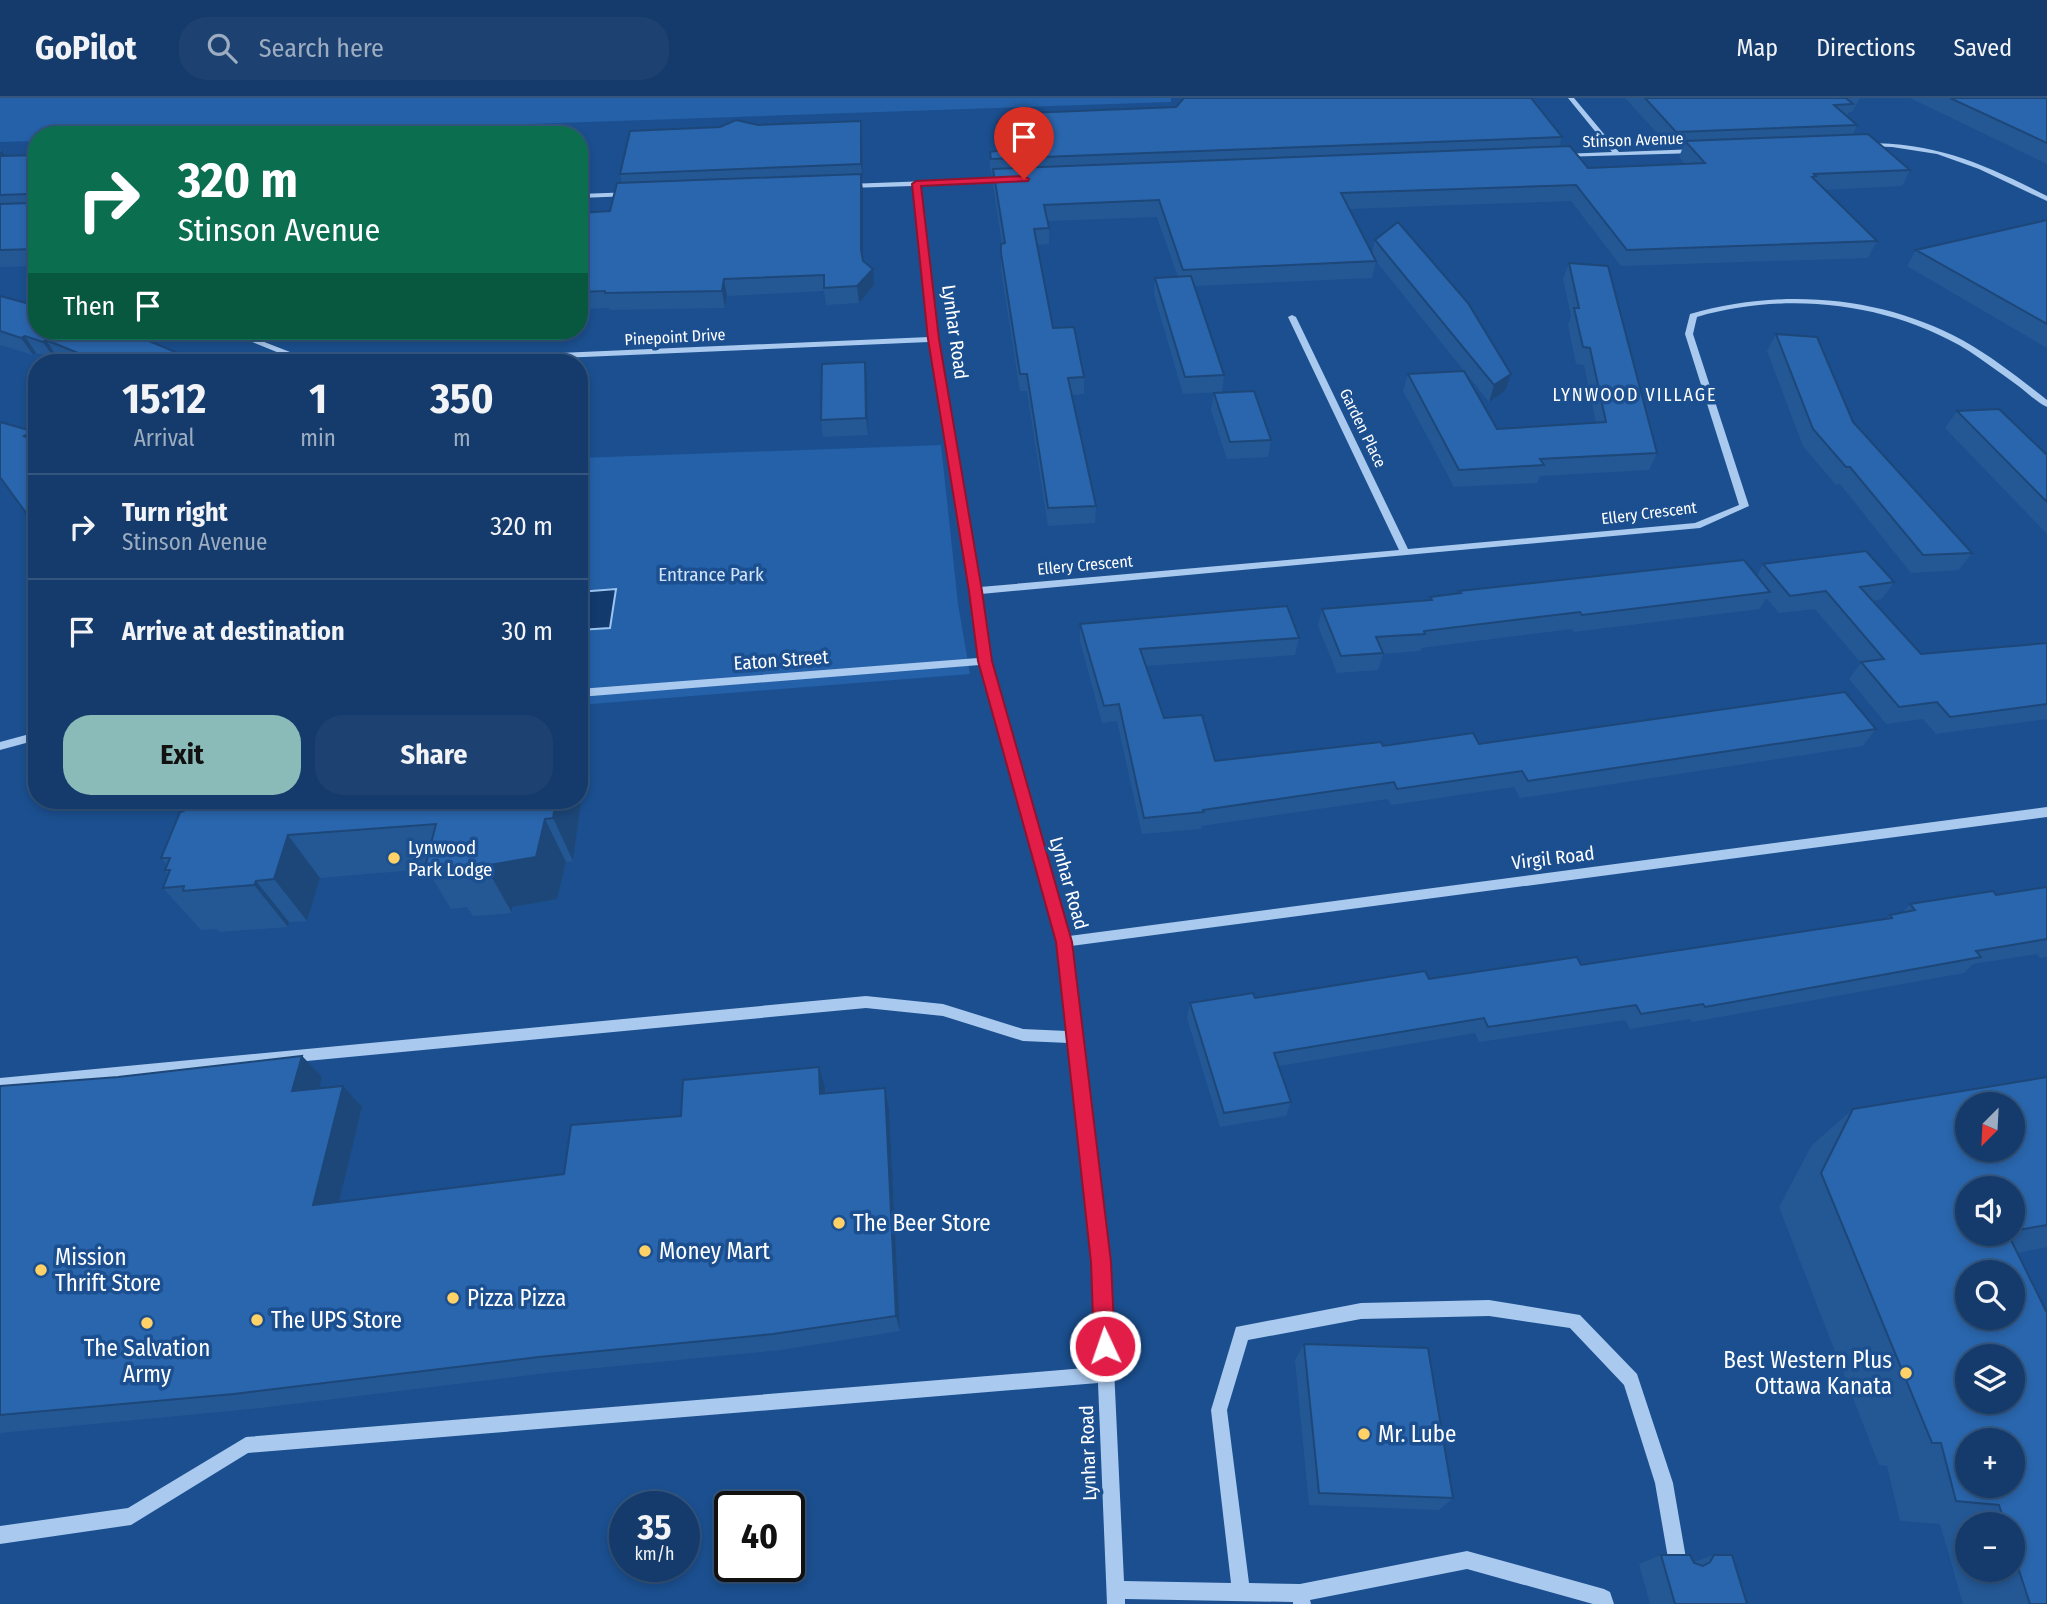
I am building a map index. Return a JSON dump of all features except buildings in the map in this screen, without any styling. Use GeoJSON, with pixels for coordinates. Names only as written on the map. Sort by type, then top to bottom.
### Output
{"type":"FeatureCollection","features":[{"type":"Feature","properties":{"kind":"street"},"geometry":{"type":"LineString","coordinates":[[1571,98],[1617,154]]}},
{"type":"Feature","properties":{"kind":"street"},"geometry":{"type":"LineString","coordinates":[[1858,145],[1885,144],[1950,153],[1981,164],[2047,199]]}},
{"type":"Feature","properties":{"kind":"street","name":"Stinson Avenue"},"geometry":{"type":"LineString","coordinates":[[1549,157],[1711,151]]}},
{"type":"Feature","properties":{"kind":"street"},"geometry":{"type":"LineString","coordinates":[[835,186],[1013,180]]}},
{"type":"Feature","properties":{"kind":"street","name":"Lynhar Road"},"geometry":{"type":"LineString","coordinates":[[916,184],[933,339],[976,591],[985,661],[1064,942],[1101,1262],[1116,1597]]}},
{"type":"Feature","properties":{"kind":"street"},"geometry":{"type":"LineString","coordinates":[[588,196],[647,193]]}},
{"type":"Feature","properties":{"kind":"street","name":"Ellery Crescent"},"geometry":{"type":"LineString","coordinates":[[976,591],[1697,526],[1744,506],[1689,334],[1693,316],[1718,307],[1755,300],[1794,301],[1887,313],[1923,324],[1959,342],[2047,404]]}},
{"type":"Feature","properties":{"kind":"street","name":"Garden Place"},"geometry":{"type":"LineString","coordinates":[[1292,317],[1405,552]]}},
{"type":"Feature","properties":{"kind":"street","name":"Pinepoint Drive"},"geometry":{"type":"LineString","coordinates":[[588,354],[933,339]]}},
{"type":"Feature","properties":{"kind":"street"},"geometry":{"type":"LineString","coordinates":[[252,340],[289,354]]}},
{"type":"Feature","properties":{"kind":"street","name":"Eaton Street"},"geometry":{"type":"LineString","coordinates":[[588,692],[985,661]]}},
{"type":"Feature","properties":{"kind":"street"},"geometry":{"type":"LineString","coordinates":[[0,746],[28,738]]}},
{"type":"Feature","properties":{"kind":"street","name":"Virgil Road"},"geometry":{"type":"LineString","coordinates":[[1064,942],[2047,812]]}},
{"type":"Feature","properties":{"kind":"street"},"geometry":{"type":"LineString","coordinates":[[0,1084],[866,1002],[943,1010],[1023,1035],[1075,1037]]}},
{"type":"Feature","properties":{"kind":"street"},"geometry":{"type":"LineString","coordinates":[[1241,1592],[1219,1410],[1242,1333],[1361,1311],[1489,1308],[1574,1321],[1631,1380],[1664,1483],[1678,1564]]}},
{"type":"Feature","properties":{"kind":"street"},"geometry":{"type":"LineString","coordinates":[[0,1535],[131,1516],[246,1445],[1106,1374]]}},
{"type":"Feature","properties":{"kind":"street"},"geometry":{"type":"LineString","coordinates":[[1116,1597],[1241,1592],[1301,1599],[1467,1560],[1604,1598],[1605,1604]]}},
{"type":"Feature","properties":{"kind":"green space"},"geometry":{"type":"Polygon","coordinates":[[[0,98],[1171,98],[1171,102],[474,126],[28,126],[28,141],[0,142],[0,98]]]}},
{"type":"Feature","properties":{"kind":"green space","name":"Entrance Park"},"geometry":{"type":"Polygon","coordinates":[[[941,445],[958,604],[970,674],[588,704],[588,458],[941,445]]]}},
{"type":"Feature","properties":{"kind":"shaded area"},"geometry":{"type":"Polygon","coordinates":[[[616,589],[610,628],[588,629],[588,591],[616,589]]]}},
{"type":"Feature","properties":{"kind":"place","name":"Lynwood Park Lodge"},"geometry":{"type":"Point","coordinates":[394,858]}},
{"type":"Feature","properties":{"kind":"place","name":"The Beer Store"},"geometry":{"type":"Point","coordinates":[839,1223]}},
{"type":"Feature","properties":{"kind":"place","name":"Money Mart"},"geometry":{"type":"Point","coordinates":[645,1251]}},
{"type":"Feature","properties":{"kind":"place","name":"Mission Thrift Store"},"geometry":{"type":"Point","coordinates":[41,1270]}},
{"type":"Feature","properties":{"kind":"place","name":"Pizza Pizza"},"geometry":{"type":"Point","coordinates":[453,1298]}},
{"type":"Feature","properties":{"kind":"place","name":"The UPS Store"},"geometry":{"type":"Point","coordinates":[257,1320]}},
{"type":"Feature","properties":{"kind":"place","name":"The Salvation Army"},"geometry":{"type":"Point","coordinates":[147,1323]}},
{"type":"Feature","properties":{"kind":"place","name":"Best Western Plus Ottawa Kanata"},"geometry":{"type":"Point","coordinates":[1906,1373]}},
{"type":"Feature","properties":{"kind":"place","name":"Mr. Lube"},"geometry":{"type":"Point","coordinates":[1364,1434]}},
{"type":"Feature","properties":{"kind":"district","name":"LYNWOOD VILLAGE"},"geometry":{"type":"Point","coordinates":[1635,395]}},
{"type":"Feature","properties":{"kind":"route"},"geometry":{"type":"LineString","coordinates":[[1024,179],[916,184],[933,339],[976,591],[985,661],[1064,942],[1101,1262],[1105,1346]]}}]}
